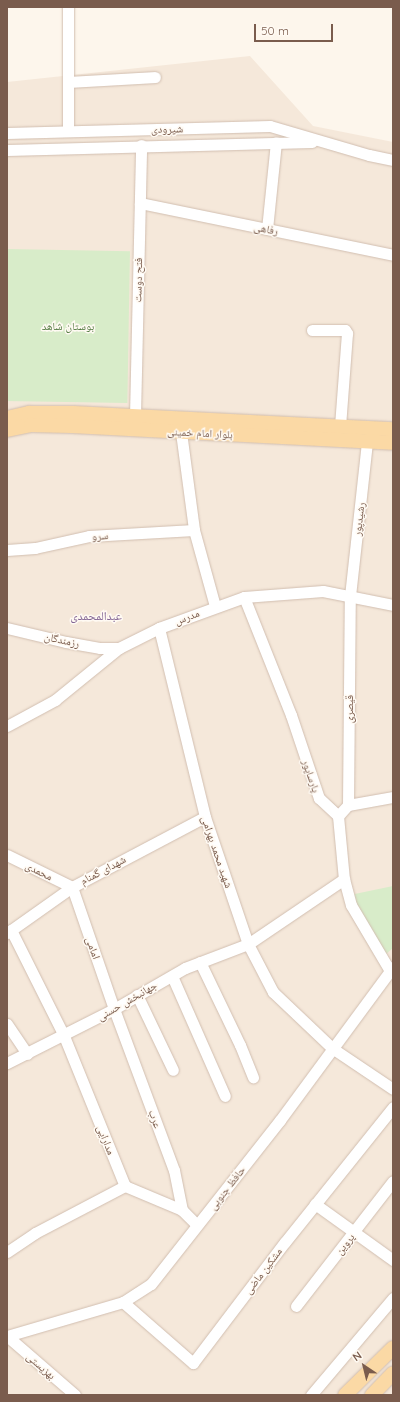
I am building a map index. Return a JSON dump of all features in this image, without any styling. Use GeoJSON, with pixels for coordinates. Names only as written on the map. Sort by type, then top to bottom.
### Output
{"type":"FeatureCollection","features":[{"type":"Feature","properties":{"kind":"main road","name":"بلوار امام خمینی"},"geometry":{"type":"LineString","coordinates":[[7,418],[29,413],[72,413],[393,429]]}},
{"type":"Feature","properties":{"kind":"main road","name":"بلوار امام خمینی"},"geometry":{"type":"LineString","coordinates":[[7,430],[32,425],[393,443]]}},
{"type":"Feature","properties":{"kind":"main road"},"geometry":{"type":"LineString","coordinates":[[345,1395],[393,1348]]}},
{"type":"Feature","properties":{"kind":"main road"},"geometry":{"type":"LineString","coordinates":[[372,1395],[393,1373]]}},
{"type":"Feature","properties":{"kind":"street"},"geometry":{"type":"LineString","coordinates":[[68,7],[68,131]]}},
{"type":"Feature","properties":{"kind":"street"},"geometry":{"type":"LineString","coordinates":[[69,82],[155,77]]}},
{"type":"Feature","properties":{"kind":"street","name":"شیرودی"},"geometry":{"type":"LineString","coordinates":[[7,133],[270,126],[368,155],[393,160]]}},
{"type":"Feature","properties":{"kind":"street"},"geometry":{"type":"LineString","coordinates":[[22,133],[23,149]]}},
{"type":"Feature","properties":{"kind":"street"},"geometry":{"type":"LineString","coordinates":[[267,230],[276,142]]}},
{"type":"Feature","properties":{"kind":"street","name":"شیرودی"},"geometry":{"type":"LineString","coordinates":[[7,150],[141,145],[324,142]]}},
{"type":"Feature","properties":{"kind":"street","name":"فتح دوست"},"geometry":{"type":"LineString","coordinates":[[135,416],[141,145]]}},
{"type":"Feature","properties":{"kind":"street","name":"رفاهی"},"geometry":{"type":"LineString","coordinates":[[140,204],[393,255]]}},
{"type":"Feature","properties":{"kind":"street"},"geometry":{"type":"LineString","coordinates":[[312,330],[345,330],[347,333],[340,426]]}},
{"type":"Feature","properties":{"kind":"street"},"geometry":{"type":"LineString","coordinates":[[181,432],[194,530],[215,606]]}},
{"type":"Feature","properties":{"kind":"street","name":"رشیدپور"},"geometry":{"type":"LineString","coordinates":[[350,596],[367,442]]}},
{"type":"Feature","properties":{"kind":"street","name":"سرو"},"geometry":{"type":"LineString","coordinates":[[7,550],[35,548],[89,536],[194,530]]}},
{"type":"Feature","properties":{"kind":"street","name":"مدرس"},"geometry":{"type":"LineString","coordinates":[[7,726],[55,700],[118,648],[159,628],[215,606],[244,597],[323,591],[393,605]]}},
{"type":"Feature","properties":{"kind":"street","name":"قیصری"},"geometry":{"type":"LineString","coordinates":[[348,805],[350,596]]}},
{"type":"Feature","properties":{"kind":"street","name":"پارساپور"},"geometry":{"type":"LineString","coordinates":[[244,597],[291,715],[319,798],[338,816]]}},
{"type":"Feature","properties":{"kind":"street","name":"رزمندگان"},"geometry":{"type":"LineString","coordinates":[[7,628],[66,642],[100,648],[118,648]]}},
{"type":"Feature","properties":{"kind":"street","name":"شهید محمد بهرامی"},"geometry":{"type":"LineString","coordinates":[[159,628],[205,817],[248,944],[273,992],[332,1048],[393,1089]]}},
{"type":"Feature","properties":{"kind":"street"},"geometry":{"type":"LineString","coordinates":[[391,969],[351,905],[344,879],[338,816],[348,805],[393,797]]}},
{"type":"Feature","properties":{"kind":"street","name":"شهدای گمنام"},"geometry":{"type":"LineString","coordinates":[[9,931],[72,887],[205,817]]}},
{"type":"Feature","properties":{"kind":"street","name":"محمدی"},"geometry":{"type":"LineString","coordinates":[[7,855],[72,887]]}},
{"type":"Feature","properties":{"kind":"street","name":"جهانبخش حسنی"},"geometry":{"type":"LineString","coordinates":[[7,1063],[64,1036],[200,962],[248,944],[344,879]]}},
{"type":"Feature","properties":{"kind":"street","name":"امامی"},"geometry":{"type":"LineString","coordinates":[[72,887],[114,1009]]}},
{"type":"Feature","properties":{"kind":"street","name":"مدارایی"},"geometry":{"type":"LineString","coordinates":[[9,931],[64,1036],[125,1186]]}},
{"type":"Feature","properties":{"kind":"street"},"geometry":{"type":"LineString","coordinates":[[200,962],[240,1045],[253,1078]]}},
{"type":"Feature","properties":{"kind":"street","name":"حافظ جنوبی"},"geometry":{"type":"LineString","coordinates":[[7,1336],[123,1302],[151,1284],[280,1120],[391,969]]}},
{"type":"Feature","properties":{"kind":"street"},"geometry":{"type":"LineString","coordinates":[[172,976],[225,1096]]}},
{"type":"Feature","properties":{"kind":"street"},"geometry":{"type":"LineString","coordinates":[[137,995],[173,1070]]}},
{"type":"Feature","properties":{"kind":"street","name":"عرب"},"geometry":{"type":"LineString","coordinates":[[114,1009],[174,1170],[182,1210]]}},
{"type":"Feature","properties":{"kind":"street"},"geometry":{"type":"LineString","coordinates":[[7,1024],[26,1054]]}},
{"type":"Feature","properties":{"kind":"street","name":"مشکین ماضی"},"geometry":{"type":"LineString","coordinates":[[123,1302],[193,1363],[315,1204],[393,1107]]}},
{"type":"Feature","properties":{"kind":"street","name":"پروین"},"geometry":{"type":"LineString","coordinates":[[296,1306],[393,1181]]}},
{"type":"Feature","properties":{"kind":"street"},"geometry":{"type":"LineString","coordinates":[[7,1252],[35,1232],[125,1186],[182,1210],[197,1225]]}},
{"type":"Feature","properties":{"kind":"street"},"geometry":{"type":"LineString","coordinates":[[315,1204],[393,1260]]}},
{"type":"Feature","properties":{"kind":"street"},"geometry":{"type":"LineString","coordinates":[[310,1395],[393,1298]]}},
{"type":"Feature","properties":{"kind":"street","name":"بهزیستی"},"geometry":{"type":"LineString","coordinates":[[7,1336],[75,1395]]}},
{"type":"Feature","properties":{"kind":"shaded area"},"geometry":{"type":"Polygon","coordinates":[[[250,56],[313,126],[393,142],[393,1395],[7,1395],[7,82],[250,56]]]}},
{"type":"Feature","properties":{"kind":"green space","name":"بوستان شاهد"},"geometry":{"type":"Polygon","coordinates":[[[7,249],[130,251],[127,403],[7,401],[7,249]]]}},
{"type":"Feature","properties":{"kind":"green space"},"geometry":{"type":"Polygon","coordinates":[[[393,886],[393,948],[379,960],[350,895],[393,886]]]}},
{"type":"Feature","properties":{"kind":"district","name":"عبدالمحمدی"},"geometry":{"type":"Point","coordinates":[96,616]}}]}
